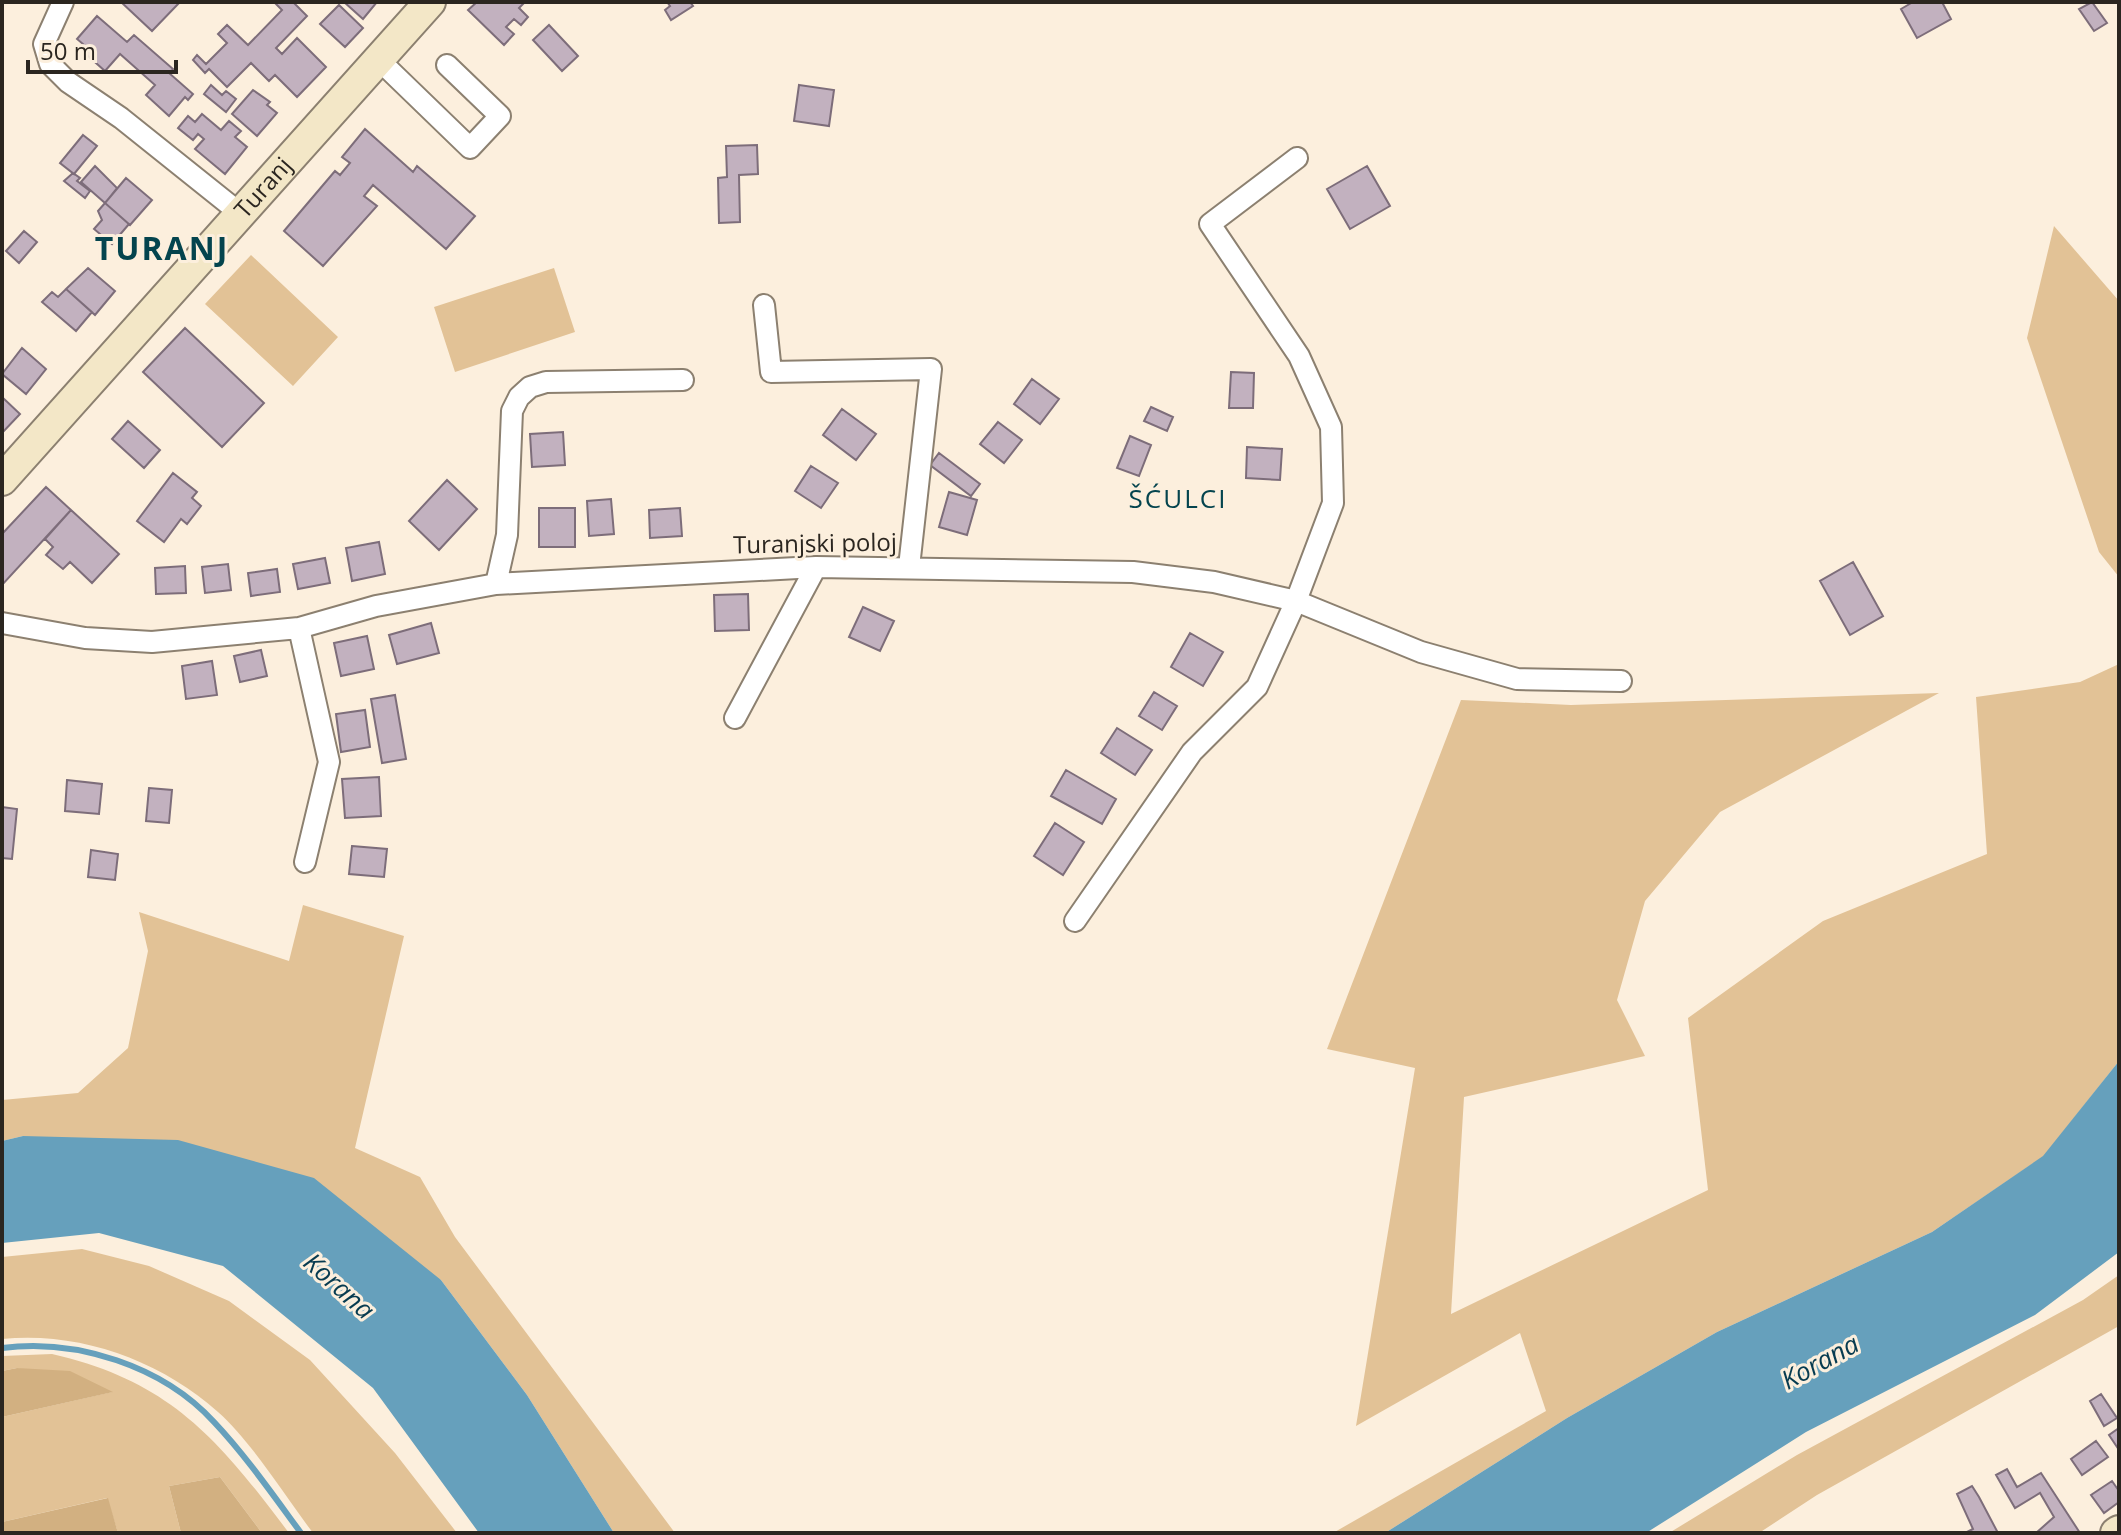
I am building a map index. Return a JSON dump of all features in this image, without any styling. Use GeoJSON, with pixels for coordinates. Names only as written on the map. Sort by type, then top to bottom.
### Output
{"type":"FeatureCollection","features":[{"type":"Feature","properties":{"kind":"main road","name":"Turanj"},"geometry":{"type":"LineString","coordinates":[[2,480],[430,2]]}},
{"type":"Feature","properties":{"kind":"street"},"geometry":{"type":"LineString","coordinates":[[63,2],[44,44],[50,64],[68,82],[121,118],[241,214]]}},
{"type":"Feature","properties":{"kind":"street"},"geometry":{"type":"LineString","coordinates":[[378,59],[470,148],[500,116],[447,65]]}},
{"type":"Feature","properties":{"kind":"street"},"geometry":{"type":"LineString","coordinates":[[1075,921],[1192,752],[1257,687],[1296,601],[1333,503],[1331,427],[1299,356],[1210,224],[1297,158]]}},
{"type":"Feature","properties":{"kind":"street"},"geometry":{"type":"LineString","coordinates":[[764,305],[771,372],[931,369],[909,567]]}},
{"type":"Feature","properties":{"kind":"street"},"geometry":{"type":"LineString","coordinates":[[496,584],[507,535],[509,427],[519,397],[530,387],[546,382],[683,380]]}},
{"type":"Feature","properties":{"kind":"street"},"geometry":{"type":"LineString","coordinates":[[735,718],[816,567]]}},
{"type":"Feature","properties":{"kind":"street","name":"Turanjski poloj"},"geometry":{"type":"LineString","coordinates":[[2,623],[85,638],[152,642],[299,628],[376,606],[496,584],[816,567],[1133,572],[1214,582],[1296,601],[1421,652],[1517,679],[1621,681]]}},
{"type":"Feature","properties":{"kind":"street"},"geometry":{"type":"LineString","coordinates":[[299,628],[329,762],[305,862]]}},
{"type":"Feature","properties":{"kind":"shaded area"},"geometry":{"type":"Polygon","coordinates":[[[2054,226],[2119,301],[2119,577],[2099,552],[2027,338],[2054,226]]]}},
{"type":"Feature","properties":{"kind":"shaded area"},"geometry":{"type":"Polygon","coordinates":[[[251,255],[338,337],[293,386],[205,304],[251,255]]]}},
{"type":"Feature","properties":{"kind":"shaded area"},"geometry":{"type":"Polygon","coordinates":[[[554,268],[575,332],[455,372],[434,307],[554,268]]]}},
{"type":"Feature","properties":{"kind":"shaded area"},"geometry":{"type":"Polygon","coordinates":[[[2119,664],[2119,1061],[2044,1156],[1932,1232],[1717,1332],[1567,1418],[1385,1533],[1333,1533],[1546,1411],[1520,1333],[1356,1426],[1415,1068],[1327,1049],[1461,700],[1571,705],[1939,693],[1720,812],[1645,901],[1617,1000],[1645,1056],[1464,1097],[1451,1314],[1708,1190],[1688,1018],[1823,921],[1987,854],[1976,697],[2080,682],[2119,664]]]}},
{"type":"Feature","properties":{"kind":"shaded area"},"geometry":{"type":"Polygon","coordinates":[[[303,905],[404,936],[355,1148],[420,1177],[455,1237],[675,1533],[614,1533],[527,1395],[441,1280],[23,1136],[2,1141],[2,1100],[78,1093],[128,1048],[148,951],[139,912],[289,961],[303,905]]]}},
{"type":"Feature","properties":{"kind":"shaded area"},"geometry":{"type":"Polygon","coordinates":[[[82,1249],[149,1266],[229,1301],[310,1360],[395,1453],[457,1533],[313,1533],[230,1424],[171,1378],[117,1353],[89,1345],[31,1338],[2,1339],[2,1257],[82,1249]]]}},
{"type":"Feature","properties":{"kind":"shaded area"},"geometry":{"type":"Polygon","coordinates":[[[2119,1275],[2119,1326],[1817,1495],[1759,1533],[1669,1533],[1797,1455],[2083,1300],[2119,1275]]]}},
{"type":"Feature","properties":{"kind":"shaded area"},"geometry":{"type":"Polygon","coordinates":[[[52,1354],[129,1380],[189,1419],[239,1470],[289,1533],[262,1533],[220,1477],[169,1486],[181,1533],[118,1533],[107,1498],[2,1522],[2,1417],[112,1392],[17,1368],[2,1371],[2,1356],[52,1354]]]}},
{"type":"Feature","properties":{"kind":"shaded area"},"geometry":{"type":"Polygon","coordinates":[[[17,1368],[70,1371],[113,1392],[2,1417],[2,1371],[17,1368]]]}},
{"type":"Feature","properties":{"kind":"shaded area"},"geometry":{"type":"Polygon","coordinates":[[[220,1477],[262,1533],[181,1533],[169,1486],[220,1477]]]}},
{"type":"Feature","properties":{"kind":"shaded area"},"geometry":{"type":"Polygon","coordinates":[[[108,1498],[118,1533],[2,1533],[2,1522],[108,1498]]]}},
{"type":"Feature","properties":{"kind":"water","name":"Korana"},"geometry":{"type":"Polygon","coordinates":[[[2119,1061],[2119,1252],[2035,1315],[1806,1432],[1646,1533],[1385,1533],[1567,1418],[1717,1332],[1932,1232],[2043,1156],[2119,1061]]]}},
{"type":"Feature","properties":{"kind":"water","name":"Korana"},"geometry":{"type":"Polygon","coordinates":[[[23,1136],[178,1140],[314,1178],[441,1280],[527,1395],[614,1533],[479,1533],[373,1388],[223,1266],[99,1233],[2,1243],[2,1141],[23,1136]]]}},
{"type":"Feature","properties":{"kind":"building"},"geometry":{"type":"Polygon","coordinates":[[[121,2],[180,2],[152,31],[121,2]]]}},
{"type":"Feature","properties":{"kind":"building"},"geometry":{"type":"Polygon","coordinates":[[[274,2],[293,2],[307,16],[276,48],[282,54],[297,38],[326,67],[297,97],[275,75],[269,81],[251,63],[227,87],[209,69],[205,73],[193,60],[197,55],[206,64],[227,43],[218,34],[227,25],[248,45],[282,10],[274,2]]]}},
{"type":"Feature","properties":{"kind":"building"},"geometry":{"type":"Polygon","coordinates":[[[344,2],[377,2],[363,19],[344,2]]]}},
{"type":"Feature","properties":{"kind":"building"},"geometry":{"type":"Polygon","coordinates":[[[477,2],[525,2],[519,8],[528,17],[521,25],[514,19],[506,27],[514,34],[504,45],[468,10],[477,2]]]}},
{"type":"Feature","properties":{"kind":"building"},"geometry":{"type":"Polygon","coordinates":[[[667,2],[690,2],[693,6],[671,20],[665,10],[670,6],[667,2]]]}},
{"type":"Feature","properties":{"kind":"building"},"geometry":{"type":"Polygon","coordinates":[[[1913,2],[1942,2],[1951,19],[1917,38],[1901,9],[1913,2]]]}},
{"type":"Feature","properties":{"kind":"building"},"geometry":{"type":"Polygon","coordinates":[[[2092,2],[2107,23],[2094,31],[2079,9],[2092,2]]]}},
{"type":"Feature","properties":{"kind":"building"},"geometry":{"type":"Polygon","coordinates":[[[339,5],[363,28],[345,47],[320,24],[339,5]]]}},
{"type":"Feature","properties":{"kind":"building"},"geometry":{"type":"Polygon","coordinates":[[[97,16],[127,42],[134,35],[173,69],[169,73],[193,94],[188,100],[185,97],[169,116],[146,95],[155,85],[120,54],[105,71],[79,48],[83,44],[77,39],[97,16]]]}},
{"type":"Feature","properties":{"kind":"building"},"geometry":{"type":"Polygon","coordinates":[[[549,25],[578,56],[562,71],[533,40],[549,25]]]}},
{"type":"Feature","properties":{"kind":"building"},"geometry":{"type":"Polygon","coordinates":[[[211,85],[222,95],[226,91],[236,99],[226,112],[204,94],[211,85]]]}},
{"type":"Feature","properties":{"kind":"building"},"geometry":{"type":"Polygon","coordinates":[[[799,85],[834,90],[829,126],[794,121],[799,85]]]}},
{"type":"Feature","properties":{"kind":"building"},"geometry":{"type":"Polygon","coordinates":[[[253,90],[270,102],[267,105],[277,113],[257,136],[232,114],[253,90]]]}},
{"type":"Feature","properties":{"kind":"building"},"geometry":{"type":"Polygon","coordinates":[[[202,114],[221,130],[229,121],[241,131],[235,137],[247,147],[225,174],[195,149],[204,139],[198,134],[193,140],[178,128],[188,116],[195,122],[202,114]]]}},
{"type":"Feature","properties":{"kind":"building"},"geometry":{"type":"Polygon","coordinates":[[[365,129],[413,172],[417,166],[475,216],[446,249],[373,185],[364,196],[377,206],[323,266],[284,231],[335,171],[340,175],[350,163],[342,157],[365,129]]]}},
{"type":"Feature","properties":{"kind":"building"},"geometry":{"type":"Polygon","coordinates":[[[83,135],[97,146],[74,174],[60,163],[83,135]]]}},
{"type":"Feature","properties":{"kind":"building"},"geometry":{"type":"Polygon","coordinates":[[[757,145],[758,174],[739,175],[740,222],[719,223],[718,178],[727,177],[726,146],[757,145]]]}},
{"type":"Feature","properties":{"kind":"building"},"geometry":{"type":"Polygon","coordinates":[[[95,166],[117,188],[105,203],[81,182],[95,166]]]}},
{"type":"Feature","properties":{"kind":"building"},"geometry":{"type":"Polygon","coordinates":[[[1367,166],[1390,206],[1350,229],[1327,189],[1367,166]]]}},
{"type":"Feature","properties":{"kind":"building"},"geometry":{"type":"Polygon","coordinates":[[[73,173],[80,178],[77,181],[90,191],[85,198],[64,181],[73,173]]]}},
{"type":"Feature","properties":{"kind":"building"},"geometry":{"type":"Polygon","coordinates":[[[126,178],[152,200],[130,225],[105,203],[126,178]]]}},
{"type":"Feature","properties":{"kind":"building"},"geometry":{"type":"Polygon","coordinates":[[[105,203],[129,224],[112,244],[94,229],[102,220],[98,211],[105,203]]]}},
{"type":"Feature","properties":{"kind":"building"},"geometry":{"type":"Polygon","coordinates":[[[24,231],[37,242],[19,263],[6,251],[24,231]]]}},
{"type":"Feature","properties":{"kind":"building"},"geometry":{"type":"Polygon","coordinates":[[[88,268],[115,291],[95,315],[66,289],[88,268]]]}},
{"type":"Feature","properties":{"kind":"building"},"geometry":{"type":"Polygon","coordinates":[[[66,289],[92,312],[76,331],[42,302],[52,292],[58,297],[66,289]]]}},
{"type":"Feature","properties":{"kind":"building"},"geometry":{"type":"Polygon","coordinates":[[[185,328],[264,403],[222,447],[143,372],[185,328]]]}},
{"type":"Feature","properties":{"kind":"building"},"geometry":{"type":"Polygon","coordinates":[[[22,348],[46,369],[26,394],[2,374],[22,348]]]}},
{"type":"Feature","properties":{"kind":"building"},"geometry":{"type":"Polygon","coordinates":[[[1231,372],[1254,373],[1253,408],[1229,408],[1231,372]]]}},
{"type":"Feature","properties":{"kind":"building"},"geometry":{"type":"Polygon","coordinates":[[[1032,379],[1059,399],[1040,424],[1014,404],[1032,379]]]}},
{"type":"Feature","properties":{"kind":"building"},"geometry":{"type":"Polygon","coordinates":[[[2,397],[20,414],[2,433],[2,397]]]}},
{"type":"Feature","properties":{"kind":"building"},"geometry":{"type":"Polygon","coordinates":[[[1151,407],[1173,417],[1167,431],[1144,421],[1151,407]]]}},
{"type":"Feature","properties":{"kind":"building"},"geometry":{"type":"Polygon","coordinates":[[[842,409],[876,434],[856,460],[823,435],[842,409]]]}},
{"type":"Feature","properties":{"kind":"building"},"geometry":{"type":"Polygon","coordinates":[[[128,421],[160,450],[144,468],[112,439],[128,421]]]}},
{"type":"Feature","properties":{"kind":"building"},"geometry":{"type":"Polygon","coordinates":[[[998,422],[1022,440],[1004,463],[980,444],[998,422]]]}},
{"type":"Feature","properties":{"kind":"building"},"geometry":{"type":"Polygon","coordinates":[[[563,432],[565,465],[532,467],[530,434],[563,432]]]}},
{"type":"Feature","properties":{"kind":"building"},"geometry":{"type":"Polygon","coordinates":[[[1130,436],[1151,445],[1139,476],[1117,468],[1130,436]]]}},
{"type":"Feature","properties":{"kind":"building"},"geometry":{"type":"Polygon","coordinates":[[[1247,447],[1282,449],[1280,480],[1246,478],[1247,447]]]}},
{"type":"Feature","properties":{"kind":"building"},"geometry":{"type":"Polygon","coordinates":[[[939,453],[980,484],[971,496],[930,465],[939,453]]]}},
{"type":"Feature","properties":{"kind":"building"},"geometry":{"type":"Polygon","coordinates":[[[811,466],[838,483],[821,508],[795,491],[811,466]]]}},
{"type":"Feature","properties":{"kind":"building"},"geometry":{"type":"Polygon","coordinates":[[[173,473],[197,492],[192,498],[201,506],[187,524],[181,519],[164,542],[137,521],[173,473]]]}},
{"type":"Feature","properties":{"kind":"building"},"geometry":{"type":"Polygon","coordinates":[[[447,480],[477,509],[439,550],[409,521],[447,480]]]}},
{"type":"Feature","properties":{"kind":"building"},"geometry":{"type":"Polygon","coordinates":[[[46,487],[71,510],[2,585],[2,534],[46,487]]]}},
{"type":"Feature","properties":{"kind":"building"},"geometry":{"type":"Polygon","coordinates":[[[949,492],[977,500],[967,535],[939,527],[949,492]]]}},
{"type":"Feature","properties":{"kind":"building"},"geometry":{"type":"Polygon","coordinates":[[[611,499],[614,534],[589,536],[587,501],[611,499]]]}},
{"type":"Feature","properties":{"kind":"building"},"geometry":{"type":"Polygon","coordinates":[[[539,508],[575,508],[575,547],[539,547],[539,508]]]}},
{"type":"Feature","properties":{"kind":"building"},"geometry":{"type":"Polygon","coordinates":[[[680,508],[682,536],[650,538],[649,510],[680,508]]]}},
{"type":"Feature","properties":{"kind":"building"},"geometry":{"type":"Polygon","coordinates":[[[71,510],[119,554],[92,583],[70,562],[63,569],[46,555],[53,547],[45,539],[71,510]]]}},
{"type":"Feature","properties":{"kind":"building"},"geometry":{"type":"Polygon","coordinates":[[[379,542],[385,574],[352,581],[346,548],[379,542]]]}},
{"type":"Feature","properties":{"kind":"building"},"geometry":{"type":"Polygon","coordinates":[[[325,558],[330,583],[298,589],[293,564],[325,558]]]}},
{"type":"Feature","properties":{"kind":"building"},"geometry":{"type":"Polygon","coordinates":[[[1853,562],[1883,616],[1850,635],[1820,581],[1853,562]]]}},
{"type":"Feature","properties":{"kind":"building"},"geometry":{"type":"Polygon","coordinates":[[[228,564],[231,590],[205,593],[202,567],[228,564]]]}},
{"type":"Feature","properties":{"kind":"building"},"geometry":{"type":"Polygon","coordinates":[[[185,566],[186,593],[156,594],[155,568],[185,566]]]}},
{"type":"Feature","properties":{"kind":"building"},"geometry":{"type":"Polygon","coordinates":[[[277,569],[280,592],[251,596],[248,573],[277,569]]]}},
{"type":"Feature","properties":{"kind":"building"},"geometry":{"type":"Polygon","coordinates":[[[748,594],[749,630],[715,631],[714,595],[748,594]]]}},
{"type":"Feature","properties":{"kind":"building"},"geometry":{"type":"Polygon","coordinates":[[[863,607],[894,621],[880,651],[849,637],[863,607]]]}},
{"type":"Feature","properties":{"kind":"building"},"geometry":{"type":"Polygon","coordinates":[[[431,623],[439,653],[397,664],[389,635],[431,623]]]}},
{"type":"Feature","properties":{"kind":"building"},"geometry":{"type":"Polygon","coordinates":[[[1190,633],[1223,652],[1203,686],[1171,667],[1190,633]]]}},
{"type":"Feature","properties":{"kind":"building"},"geometry":{"type":"Polygon","coordinates":[[[367,636],[374,669],[341,676],[334,643],[367,636]]]}},
{"type":"Feature","properties":{"kind":"building"},"geometry":{"type":"Polygon","coordinates":[[[261,650],[267,676],[240,682],[234,656],[261,650]]]}},
{"type":"Feature","properties":{"kind":"building"},"geometry":{"type":"Polygon","coordinates":[[[212,661],[217,695],[186,699],[182,666],[212,661]]]}},
{"type":"Feature","properties":{"kind":"building"},"geometry":{"type":"Polygon","coordinates":[[[1154,692],[1177,706],[1162,730],[1139,716],[1154,692]]]}},
{"type":"Feature","properties":{"kind":"building"},"geometry":{"type":"Polygon","coordinates":[[[395,695],[406,759],[382,763],[371,699],[395,695]]]}},
{"type":"Feature","properties":{"kind":"building"},"geometry":{"type":"Polygon","coordinates":[[[365,710],[370,747],[341,752],[336,714],[365,710]]]}},
{"type":"Feature","properties":{"kind":"building"},"geometry":{"type":"Polygon","coordinates":[[[1117,728],[1152,750],[1135,775],[1101,753],[1117,728]]]}},
{"type":"Feature","properties":{"kind":"building"},"geometry":{"type":"Polygon","coordinates":[[[1066,770],[1116,799],[1102,824],[1051,796],[1066,770]]]}},
{"type":"Feature","properties":{"kind":"building"},"geometry":{"type":"Polygon","coordinates":[[[379,777],[381,816],[345,818],[342,779],[379,777]]]}},
{"type":"Feature","properties":{"kind":"building"},"geometry":{"type":"Polygon","coordinates":[[[67,780],[102,784],[99,814],[65,811],[67,780]]]}},
{"type":"Feature","properties":{"kind":"building"},"geometry":{"type":"Polygon","coordinates":[[[149,788],[172,790],[169,823],[146,821],[149,788]]]}},
{"type":"Feature","properties":{"kind":"building"},"geometry":{"type":"Polygon","coordinates":[[[2,807],[17,809],[12,859],[2,858],[2,807]]]}},
{"type":"Feature","properties":{"kind":"building"},"geometry":{"type":"Polygon","coordinates":[[[1055,823],[1084,842],[1063,875],[1034,856],[1055,823]]]}},
{"type":"Feature","properties":{"kind":"building"},"geometry":{"type":"Polygon","coordinates":[[[352,846],[387,849],[384,877],[349,874],[352,846]]]}},
{"type":"Feature","properties":{"kind":"building"},"geometry":{"type":"Polygon","coordinates":[[[91,850],[118,854],[115,880],[88,877],[91,850]]]}},
{"type":"Feature","properties":{"kind":"building"},"geometry":{"type":"Polygon","coordinates":[[[2101,1394],[2117,1418],[2104,1426],[2090,1401],[2101,1394]]]}},
{"type":"Feature","properties":{"kind":"building"},"geometry":{"type":"Polygon","coordinates":[[[2119,1428],[2119,1450],[2109,1435],[2119,1428]]]}},
{"type":"Feature","properties":{"kind":"building"},"geometry":{"type":"Polygon","coordinates":[[[2096,1441],[2108,1457],[2082,1475],[2071,1459],[2096,1441]]]}},
{"type":"Feature","properties":{"kind":"building"},"geometry":{"type":"Polygon","coordinates":[[[2007,1469],[2017,1487],[2041,1473],[2080,1533],[2036,1533],[2054,1517],[2040,1493],[2015,1508],[1996,1475],[2007,1469]]]}},
{"type":"Feature","properties":{"kind":"building"},"geometry":{"type":"Polygon","coordinates":[[[2112,1481],[2119,1491],[2119,1502],[2104,1513],[2091,1495],[2112,1481]]]}},
{"type":"Feature","properties":{"kind":"building"},"geometry":{"type":"Polygon","coordinates":[[[1972,1486],[1998,1533],[1965,1533],[1973,1529],[1957,1494],[1972,1486]]]}},
{"type":"Feature","properties":{"kind":"waterway"},"geometry":{"type":"LineString","coordinates":[[2,1348],[59,1347],[88,1352],[117,1360],[170,1385],[193,1402],[226,1435],[301,1533]]}},
{"type":"Feature","properties":{"kind":"district","name":"TURANJ"},"geometry":{"type":"Point","coordinates":[162,249]}},
{"type":"Feature","properties":{"kind":"district","name":"ŠĆULCI"},"geometry":{"type":"Point","coordinates":[1178,499]}}]}
